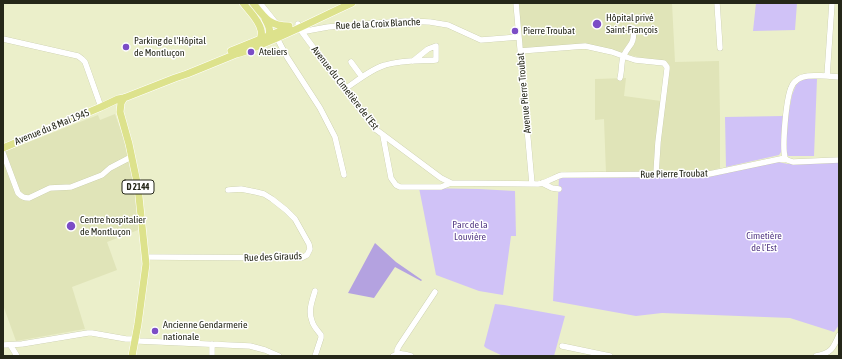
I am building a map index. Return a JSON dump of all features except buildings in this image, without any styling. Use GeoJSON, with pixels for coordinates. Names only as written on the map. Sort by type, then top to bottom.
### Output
{"type":"FeatureCollection","features":[{"type":"Feature","properties":{"kind":"main road"},"geometry":{"type":"LineString","coordinates":[[243,3],[256,19],[261,29],[260,40]]}},
{"type":"Feature","properties":{"kind":"main road"},"geometry":{"type":"LineString","coordinates":[[253,3],[265,18],[274,33]]}},
{"type":"Feature","properties":{"kind":"main road","name":"Avenue du 8 Mai 1945"},"geometry":{"type":"LineString","coordinates":[[175,78],[186,71],[274,33],[300,26],[352,3]]}},
{"type":"Feature","properties":{"kind":"main road"},"geometry":{"type":"LineString","coordinates":[[256,19],[274,33]]}},
{"type":"Feature","properties":{"kind":"main road"},"geometry":{"type":"LineString","coordinates":[[274,33],[300,26]]}},
{"type":"Feature","properties":{"kind":"main road","name":"Avenue du 8 Mai 1945"},"geometry":{"type":"LineString","coordinates":[[3,148],[242,52],[274,33]]}},
{"type":"Feature","properties":{"kind":"main road","name":"Avenue du 8 Mai 1945"},"geometry":{"type":"LineString","coordinates":[[101,108],[121,100]]}},
{"type":"Feature","properties":{"kind":"main road","name":"D 2144"},"geometry":{"type":"LineString","coordinates":[[121,100],[120,112],[129,144],[138,188],[145,260],[138,324],[132,356]]}},
{"type":"Feature","properties":{"kind":"main road"},"geometry":{"type":"LineString","coordinates":[[110,105],[120,112]]}},
{"type":"Feature","properties":{"kind":"street"},"geometry":{"type":"LineString","coordinates":[[260,3],[287,57],[320,108],[335,137],[344,175]]}},
{"type":"Feature","properties":{"kind":"street","name":"Avenue Pierre Troubat"},"geometry":{"type":"LineString","coordinates":[[516,3],[532,184]]}},
{"type":"Feature","properties":{"kind":"street"},"geometry":{"type":"LineString","coordinates":[[717,3],[720,48]]}},
{"type":"Feature","properties":{"kind":"street"},"geometry":{"type":"LineString","coordinates":[[827,76],[832,3]]}},
{"type":"Feature","properties":{"kind":"street","name":"Rue de la Croix Blanche"},"geometry":{"type":"LineString","coordinates":[[300,26],[328,27],[424,22],[448,25],[481,40],[519,37]]}},
{"type":"Feature","properties":{"kind":"street","name":"Avenue du Cimetière de l'Est"},"geometry":{"type":"LineString","coordinates":[[300,26],[310,43],[374,128],[441,178],[451,183],[532,184]]}},
{"type":"Feature","properties":{"kind":"street"},"geometry":{"type":"LineString","coordinates":[[620,78],[623,56],[632,42],[634,35],[633,28]]}},
{"type":"Feature","properties":{"kind":"street"},"geometry":{"type":"LineString","coordinates":[[3,39],[78,56],[85,62],[101,108]]}},
{"type":"Feature","properties":{"kind":"street"},"geometry":{"type":"LineString","coordinates":[[520,51],[585,46],[612,52],[636,60],[664,63],[667,67],[658,142],[656,174]]}},
{"type":"Feature","properties":{"kind":"street"},"geometry":{"type":"LineString","coordinates":[[345,89],[373,70],[384,65],[413,61]]}},
{"type":"Feature","properties":{"kind":"street"},"geometry":{"type":"LineString","coordinates":[[351,62],[362,77]]}},
{"type":"Feature","properties":{"kind":"street"},"geometry":{"type":"LineString","coordinates":[[785,158],[784,141],[791,88],[801,77],[839,77]]}},
{"type":"Feature","properties":{"kind":"street"},"geometry":{"type":"LineString","coordinates":[[383,136],[391,178],[396,185],[400,187],[440,188],[451,183]]}},
{"type":"Feature","properties":{"kind":"street"},"geometry":{"type":"LineString","coordinates":[[3,153],[18,193],[26,198],[50,188],[71,187],[90,180],[102,175],[110,168],[131,157]]}},
{"type":"Feature","properties":{"kind":"street","name":"Rue Pierre Troubat"},"geometry":{"type":"LineString","coordinates":[[532,184],[542,184],[562,175],[708,174],[785,158],[793,162],[839,160]]}},
{"type":"Feature","properties":{"kind":"street"},"geometry":{"type":"LineString","coordinates":[[542,184],[559,189]]}},
{"type":"Feature","properties":{"kind":"street","name":"Rue des Girauds"},"geometry":{"type":"LineString","coordinates":[[145,260],[302,258],[307,255],[310,250],[309,244],[295,219],[286,210],[264,194],[241,189],[228,190]]}},
{"type":"Feature","properties":{"kind":"street"},"geometry":{"type":"LineString","coordinates":[[315,291],[312,300],[311,316],[312,322],[322,335],[315,356]]}},
{"type":"Feature","properties":{"kind":"street"},"geometry":{"type":"LineString","coordinates":[[395,355],[399,346],[435,292]]}},
{"type":"Feature","properties":{"kind":"street"},"geometry":{"type":"LineString","coordinates":[[3,345],[11,346],[88,333],[124,339],[135,339],[139,341],[250,346],[265,350],[278,356]]}},
{"type":"Feature","properties":{"kind":"street"},"geometry":{"type":"LineString","coordinates":[[816,356],[830,352],[835,346],[839,336]]}},
{"type":"Feature","properties":{"kind":"street"},"geometry":{"type":"LineString","coordinates":[[16,355],[22,344]]}},
{"type":"Feature","properties":{"kind":"street"},"geometry":{"type":"LineString","coordinates":[[212,344],[212,356]]}},
{"type":"Feature","properties":{"kind":"street"},"geometry":{"type":"LineString","coordinates":[[11,346],[16,355]]}},
{"type":"Feature","properties":{"kind":"street"},"geometry":{"type":"LineString","coordinates":[[562,346],[610,356]]}},
{"type":"Feature","properties":{"kind":"street"},"geometry":{"type":"LineString","coordinates":[[395,355],[402,353],[411,356]]}},
{"type":"Feature","properties":{"kind":"shaded area"},"geometry":{"type":"Polygon","coordinates":[[[518,3],[672,3],[675,62],[719,61],[720,168],[706,172],[606,173],[604,119],[595,120],[595,79],[626,78],[624,96],[661,101],[666,61],[646,59],[584,44],[523,49],[518,3]]]}},
{"type":"Feature","properties":{"kind":"shaded area","name":"Centre hospitalier de Montluçon"},"geometry":{"type":"Polygon","coordinates":[[[115,114],[125,142],[135,190],[138,230],[107,242],[117,270],[72,287],[85,329],[16,341],[3,305],[3,152],[98,115],[100,120],[115,114]]]}},
{"type":"Feature","properties":{"kind":"shaded area"},"geometry":{"type":"Polygon","coordinates":[[[375,243],[396,262],[422,280],[421,281],[395,267],[374,298],[348,293],[375,243]]]}},
{"type":"Feature","properties":{"kind":"green space"},"geometry":{"type":"Polygon","coordinates":[[[756,3],[797,3],[795,30],[753,31],[756,3]]]}},
{"type":"Feature","properties":{"kind":"green space"},"geometry":{"type":"Polygon","coordinates":[[[805,79],[817,79],[814,156],[788,156],[786,150],[788,116],[792,95],[796,85],[805,79]]]}},
{"type":"Feature","properties":{"kind":"green space"},"geometry":{"type":"Polygon","coordinates":[[[783,116],[781,152],[779,155],[726,167],[725,117],[783,116]]]}},
{"type":"Feature","properties":{"kind":"green space","name":"Cimetière de l’Est"},"geometry":{"type":"Polygon","coordinates":[[[778,162],[788,164],[839,162],[839,325],[834,332],[790,318],[662,313],[636,316],[553,301],[559,178],[708,176],[778,162]]]}},
{"type":"Feature","properties":{"kind":"green space","name":"Parc de la Louvière"},"geometry":{"type":"Polygon","coordinates":[[[419,188],[515,191],[516,236],[511,236],[503,295],[479,291],[436,275],[419,188]]]}},
{"type":"Feature","properties":{"kind":"green space"},"geometry":{"type":"Polygon","coordinates":[[[495,304],[565,316],[554,356],[503,356],[486,348],[484,346],[495,304]]]}},
{"type":"Feature","properties":{"kind":"place","name":"Hôpital privé Saint-François"},"geometry":{"type":"Point","coordinates":[597,24]}},
{"type":"Feature","properties":{"kind":"place","name":"Pierre Troubat"},"geometry":{"type":"Point","coordinates":[515,31]}},
{"type":"Feature","properties":{"kind":"place","name":"Parking de l'Hôpital de Montluçon"},"geometry":{"type":"Point","coordinates":[126,47]}},
{"type":"Feature","properties":{"kind":"place","name":"Ateliers"},"geometry":{"type":"Point","coordinates":[251,52]}},
{"type":"Feature","properties":{"kind":"place","name":"Centre hospitalier de Montluçon"},"geometry":{"type":"Point","coordinates":[71,226]}},
{"type":"Feature","properties":{"kind":"place","name":"Ancienne Gendarmerie nationale"},"geometry":{"type":"Point","coordinates":[155,331]}}]}
